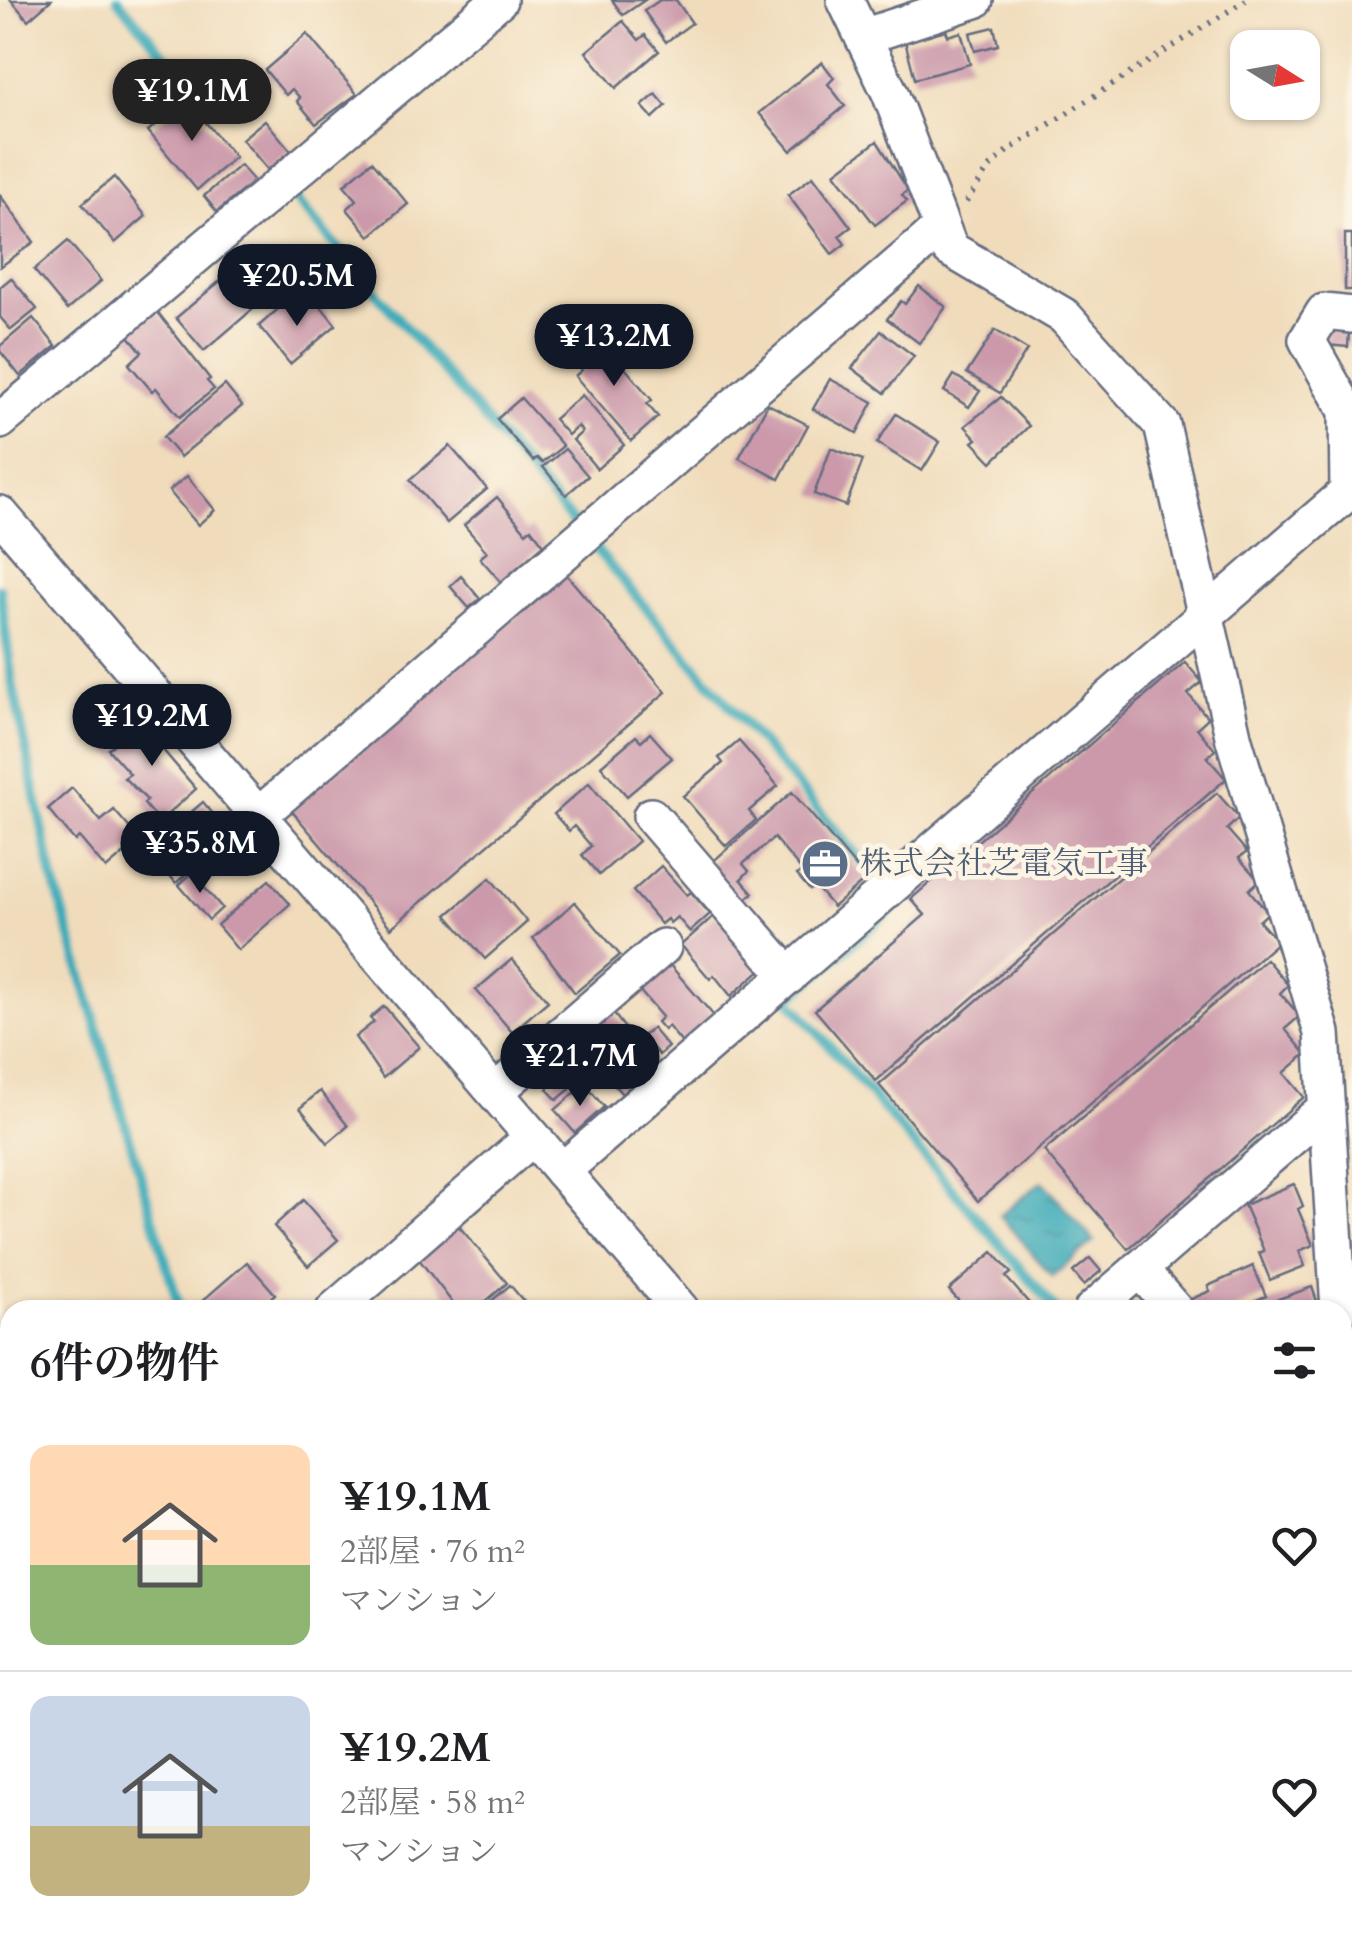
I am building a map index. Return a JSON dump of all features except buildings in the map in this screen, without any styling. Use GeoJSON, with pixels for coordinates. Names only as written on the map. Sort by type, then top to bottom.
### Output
{"type":"FeatureCollection","features":[{"type":"Feature","properties":{"kind":"street"},"geometry":{"type":"LineString","coordinates":[[0,421],[499,0]]}},
{"type":"Feature","properties":{"kind":"street"},"geometry":{"type":"LineString","coordinates":[[845,0],[890,92],[950,249],[1064,316],[1162,425],[1234,740],[1322,1034],[1338,1300]]}},
{"type":"Feature","properties":{"kind":"street"},"geometry":{"type":"LineString","coordinates":[[863,36],[975,0]]}},
{"type":"Feature","properties":{"kind":"street"},"geometry":{"type":"LineString","coordinates":[[258,816],[941,228]]}},
{"type":"Feature","properties":{"kind":"street"},"geometry":{"type":"LineString","coordinates":[[562,1171],[1350,493],[1347,411],[1307,340],[1324,312],[1352,315]]}},
{"type":"Feature","properties":{"kind":"street"},"geometry":{"type":"LineString","coordinates":[[0,514],[673,1300]]}},
{"type":"Feature","properties":{"kind":"street"},"geometry":{"type":"LineString","coordinates":[[651,816],[789,976]]}},
{"type":"Feature","properties":{"kind":"street"},"geometry":{"type":"LineString","coordinates":[[494,1092],[663,947]]}},
{"type":"Feature","properties":{"kind":"street"},"geometry":{"type":"LineString","coordinates":[[1104,1300],[1327,1107]]}},
{"type":"Feature","properties":{"kind":"street"},"geometry":{"type":"LineString","coordinates":[[346,1300],[533,1137]]}},
{"type":"Feature","properties":{"kind":"street"},"geometry":{"type":"LineString","coordinates":[[1140,1269],[1166,1300]]}},
{"type":"Feature","properties":{"kind":"path"},"geometry":{"type":"LineString","coordinates":[[941,228],[960,212],[972,190],[1006,150],[1246,0]]}},
{"type":"Feature","properties":{"kind":"water"},"geometry":{"type":"Polygon","coordinates":[[[1042,1181],[1094,1241],[1052,1277],[1000,1216],[1042,1181]]]}},
{"type":"Feature","properties":{"kind":"waterway"},"geometry":{"type":"LineString","coordinates":[[118,0],[187,80]]}},
{"type":"Feature","properties":{"kind":"waterway"},"geometry":{"type":"LineString","coordinates":[[295,198],[574,524]]}},
{"type":"Feature","properties":{"kind":"waterway"},"geometry":{"type":"LineString","coordinates":[[594,547],[879,881]]}},
{"type":"Feature","properties":{"kind":"waterway"},"geometry":{"type":"LineString","coordinates":[[0,589],[12,681],[52,874],[177,1300]]}},
{"type":"Feature","properties":{"kind":"waterway"},"geometry":{"type":"LineString","coordinates":[[896,900],[899,904],[789,999],[1047,1300]]}},
{"type":"Feature","properties":{"kind":"place","name":"株式会社芝電気工事"},"geometry":{"type":"Point","coordinates":[825,864]}}]}
